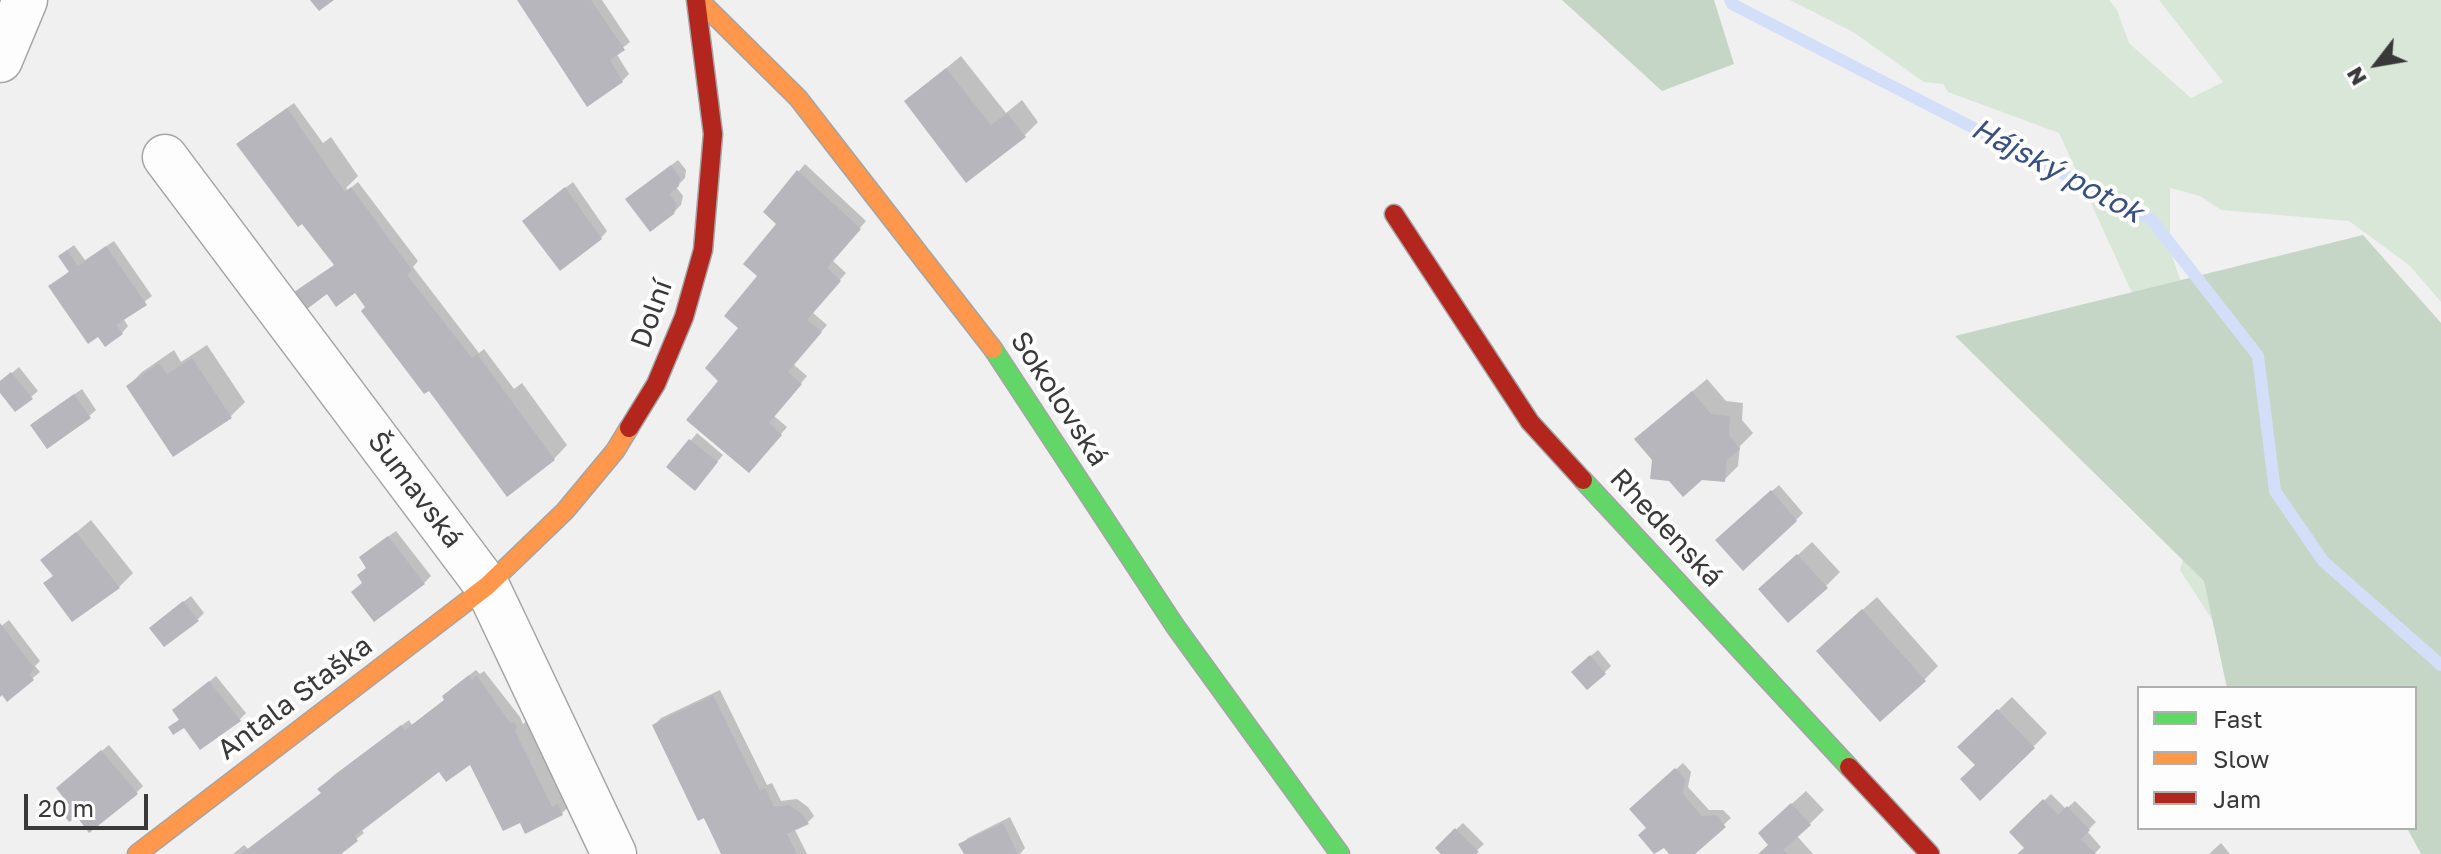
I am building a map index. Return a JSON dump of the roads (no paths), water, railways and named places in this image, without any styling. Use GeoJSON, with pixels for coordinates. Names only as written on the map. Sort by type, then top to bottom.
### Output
{"type":"FeatureCollection","features":[{"type":"Feature","properties":{"kind":"street"},"geometry":{"type":"LineString","coordinates":[[0,60],[25,0]]}},
{"type":"Feature","properties":{"kind":"street","name":"Dolní"},"geometry":{"type":"LineString","coordinates":[[487,586],[565,511],[615,451],[656,384],[684,317],[703,250],[713,134],[698,0]]}},
{"type":"Feature","properties":{"kind":"street","name":"Sokolovská"},"geometry":{"type":"LineString","coordinates":[[698,0],[798,98],[980,330],[1175,626],[1340,854]]}},
{"type":"Feature","properties":{"kind":"street","name":"Šumavská"},"geometry":{"type":"LineString","coordinates":[[165,157],[487,586],[614,854]]}},
{"type":"Feature","properties":{"kind":"street","name":"Rhedenská"},"geometry":{"type":"LineString","coordinates":[[1394,214],[1530,422],[1930,854]]}},
{"type":"Feature","properties":{"kind":"street","name":"Antala Staška"},"geometry":{"type":"LineString","coordinates":[[137,854],[487,586]]}},
{"type":"Feature","properties":{"kind":"waterway","name":"Hájský potok"},"geometry":{"type":"LineString","coordinates":[[1730,0],[1732,4],[2151,219],[2258,356],[2275,491],[2323,561],[2441,665]]}}]}
